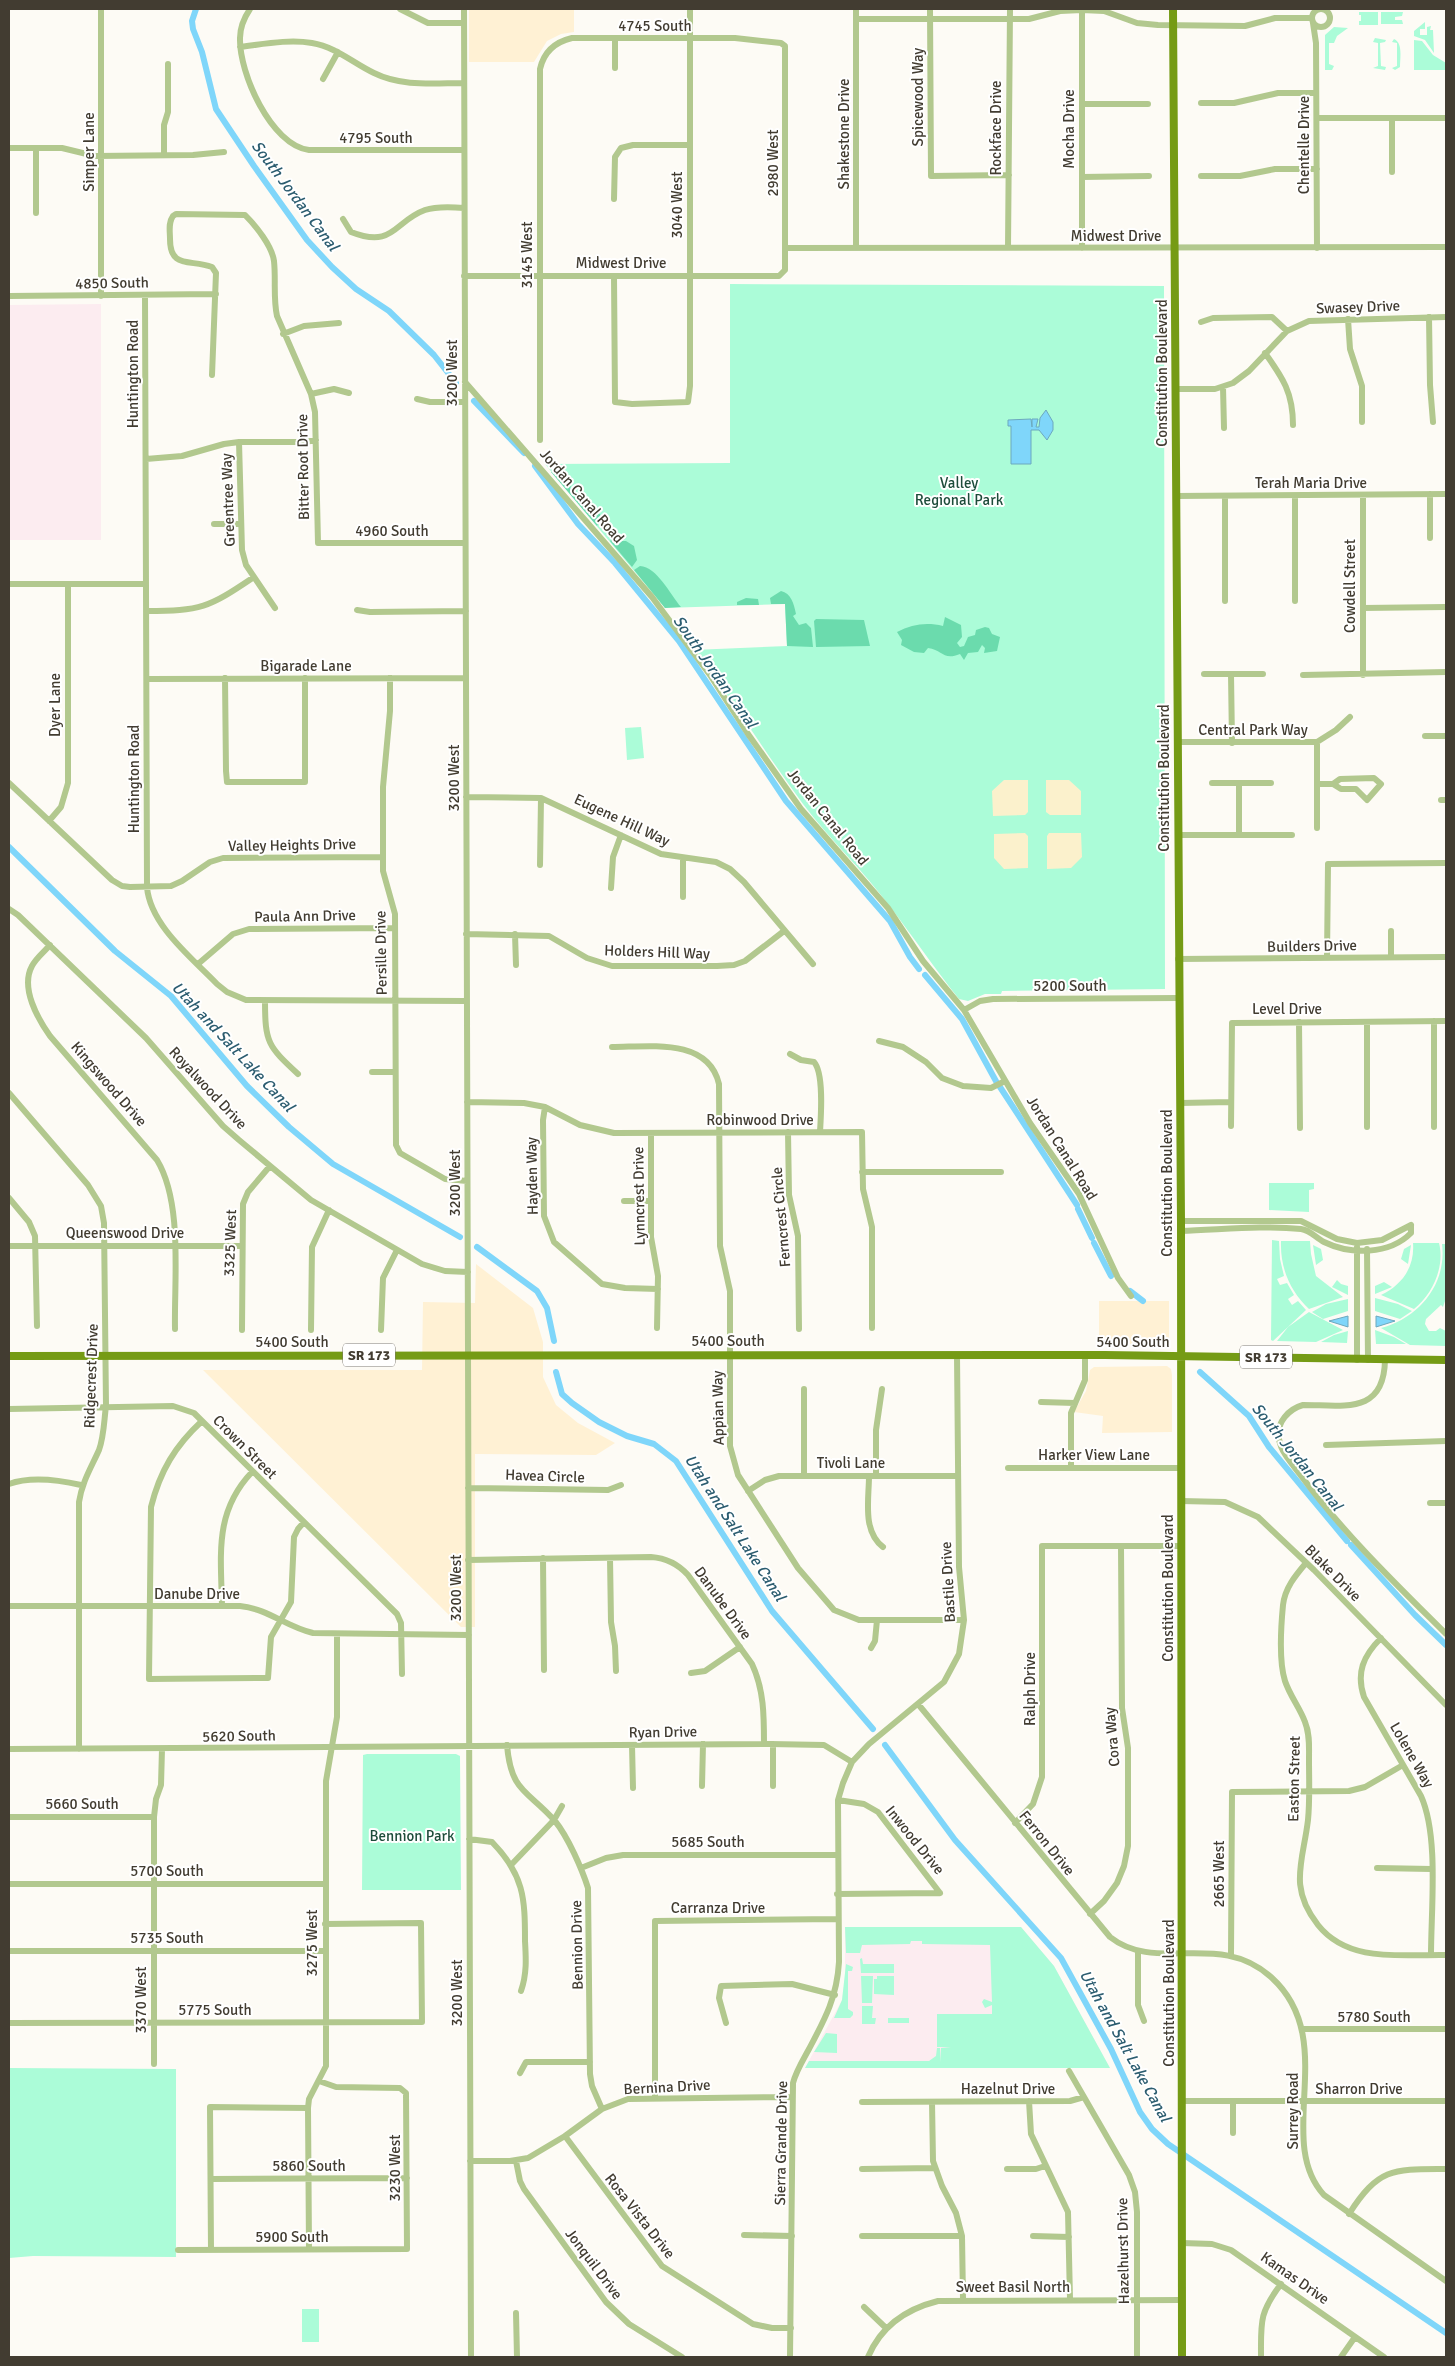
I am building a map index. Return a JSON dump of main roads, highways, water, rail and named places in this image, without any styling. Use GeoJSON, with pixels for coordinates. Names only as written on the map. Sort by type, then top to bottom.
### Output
{"type":"FeatureCollection","features":[{"type":"Feature","properties":{"kind":"main road","name":"Constitution Boulevard"},"geometry":{"type":"LineString","coordinates":[[1173,9],[1178,998],[1181,1221],[1182,2357]]}},
{"type":"Feature","properties":{"kind":"main road","name":"5400 South"},"geometry":{"type":"LineString","coordinates":[[9,1356],[1085,1355],[1446,1360]]}},
{"type":"Feature","properties":{"kind":"water"},"geometry":{"type":"Polygon","coordinates":[[[1046,410],[1053,422],[1053,430],[1047,440],[1039,430],[1031,430],[1031,464],[1011,464],[1011,426],[1008,426],[1008,420],[1031,419],[1032,427],[1032,419],[1038,419],[1036,427],[1039,427],[1040,418],[1046,410]]]}},
{"type":"Feature","properties":{"kind":"water"},"geometry":{"type":"Polygon","coordinates":[[[1348,1316],[1348,1327],[1329,1321],[1348,1316]]]}},
{"type":"Feature","properties":{"kind":"water"},"geometry":{"type":"Polygon","coordinates":[[[1376,1316],[1395,1321],[1376,1327],[1376,1316]]]}},
{"type":"Feature","properties":{"kind":"waterway","name":"South Jordan Canal"},"geometry":{"type":"LineString","coordinates":[[196,9],[192,21],[193,29],[202,52],[216,109],[254,166],[307,240],[332,267],[356,289],[389,311],[434,355],[456,383]]}},
{"type":"Feature","properties":{"kind":"waterway","name":"South Jordan Canal"},"geometry":{"type":"LineString","coordinates":[[474,401],[524,453]]}},
{"type":"Feature","properties":{"kind":"waterway","name":"South Jordan Canal"},"geometry":{"type":"LineString","coordinates":[[535,466],[578,524],[615,563],[679,641],[786,801],[890,921],[919,969]]}},
{"type":"Feature","properties":{"kind":"waterway","name":"Utah and Salt Lake Canal"},"geometry":{"type":"LineString","coordinates":[[9,847],[115,951],[171,996],[247,1086],[289,1127],[333,1164],[460,1237]]}},
{"type":"Feature","properties":{"kind":"waterway","name":"South Jordan Canal"},"geometry":{"type":"LineString","coordinates":[[925,975],[962,1019],[997,1083]]}},
{"type":"Feature","properties":{"kind":"waterway","name":"South Jordan Canal"},"geometry":{"type":"LineString","coordinates":[[1000,1087],[1077,1205]]}},
{"type":"Feature","properties":{"kind":"waterway","name":"South Jordan Canal"},"geometry":{"type":"LineString","coordinates":[[1078,1209],[1092,1238]]}},
{"type":"Feature","properties":{"kind":"waterway","name":"South Jordan Canal"},"geometry":{"type":"LineString","coordinates":[[1094,1243],[1111,1276]]}},
{"type":"Feature","properties":{"kind":"waterway","name":"Utah and Salt Lake Canal"},"geometry":{"type":"LineString","coordinates":[[477,1247],[537,1291],[547,1308],[554,1341]]}},
{"type":"Feature","properties":{"kind":"waterway","name":"South Jordan Canal"},"geometry":{"type":"LineString","coordinates":[[1130,1291],[1143,1301]]}},
{"type":"Feature","properties":{"kind":"waterway","name":"Utah and Salt Lake Canal"},"geometry":{"type":"LineString","coordinates":[[556,1372],[562,1394],[572,1403],[599,1422],[627,1436],[654,1444],[676,1461],[772,1611],[873,1729]]}},
{"type":"Feature","properties":{"kind":"waterway","name":"South Jordan Canal"},"geometry":{"type":"LineString","coordinates":[[1200,1372],[1249,1416],[1269,1447],[1347,1541]]}},
{"type":"Feature","properties":{"kind":"waterway","name":"South Jordan Canal"},"geometry":{"type":"LineString","coordinates":[[1351,1545],[1415,1615],[1446,1645]]}},
{"type":"Feature","properties":{"kind":"waterway","name":"Utah and Salt Lake Canal"},"geometry":{"type":"LineString","coordinates":[[885,1745],[955,1840],[1061,1958],[1111,2049],[1140,2112],[1152,2129],[1168,2144],[1446,2333]]}},
{"type":"Feature","properties":{"kind":"park label","name":"Valley Regional Park"},"geometry":{"type":"Point","coordinates":[959,492]}},
{"type":"Feature","properties":{"kind":"park label","name":"Bennion Park"},"geometry":{"type":"Point","coordinates":[412,1836]}}]}
